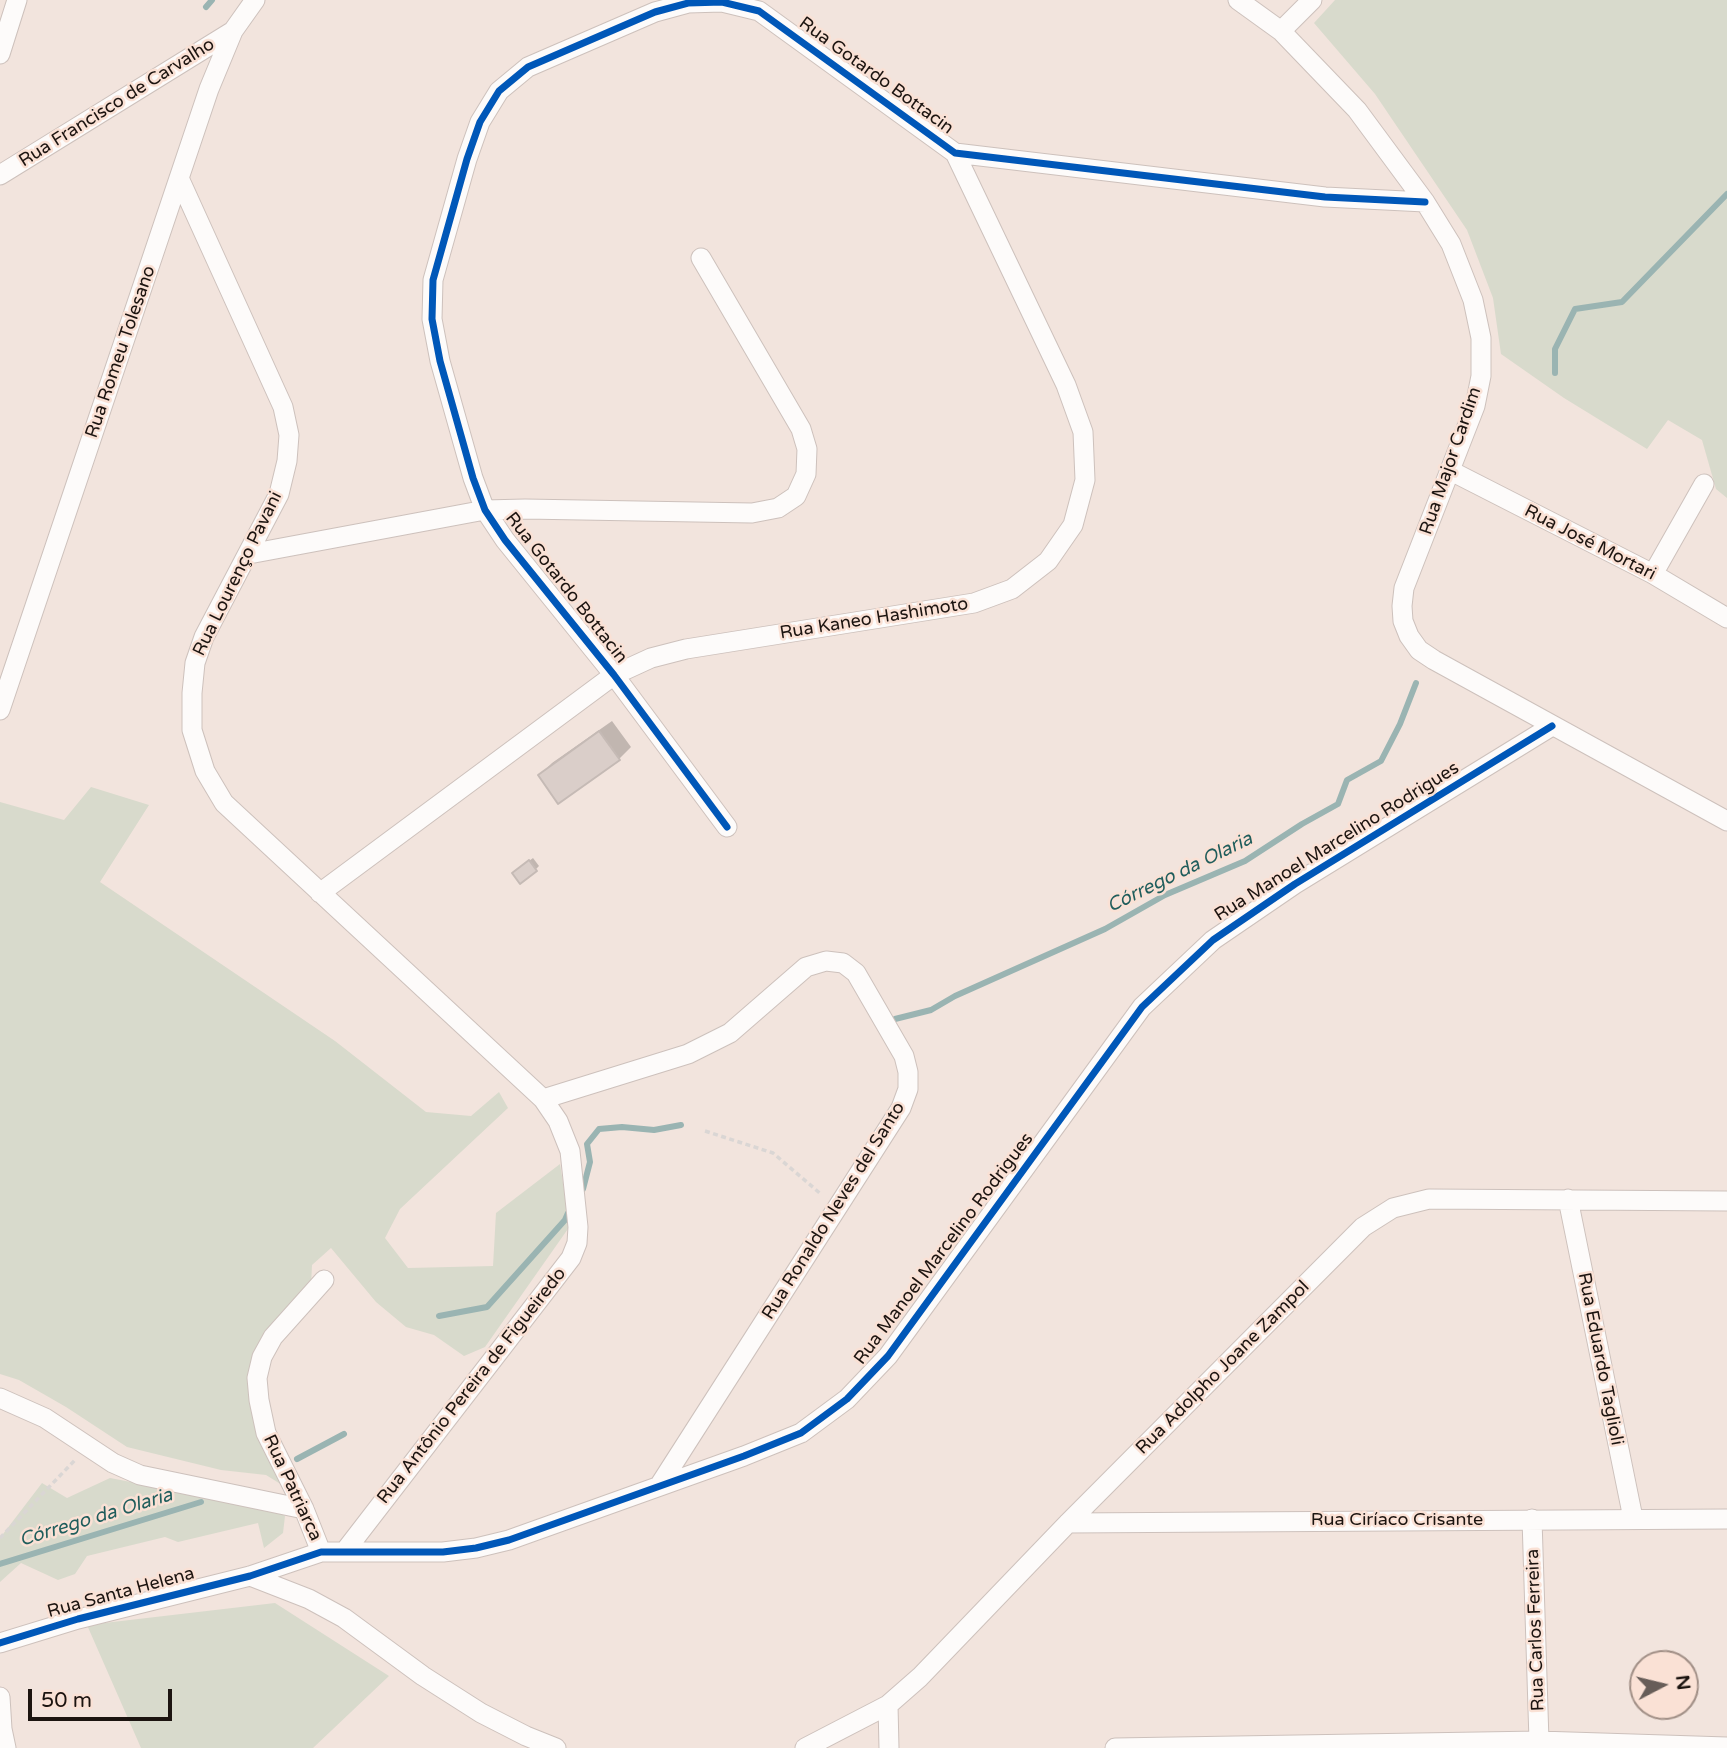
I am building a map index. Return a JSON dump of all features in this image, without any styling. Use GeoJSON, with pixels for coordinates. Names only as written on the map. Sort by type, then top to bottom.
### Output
{"type":"FeatureCollection","features":[{"type":"Feature","properties":{"kind":"street"},"geometry":{"type":"LineString","coordinates":[[0,54],[17,0]]}},
{"type":"Feature","properties":{"kind":"street","name":"Rua Romeu Tolesano"},"geometry":{"type":"LineString","coordinates":[[0,710],[209,89],[233,31],[255,0]]}},
{"type":"Feature","properties":{"kind":"street","name":"Rua Major Cardim"},"geometry":{"type":"LineString","coordinates":[[1238,0],[1281,31],[1357,110],[1425,202],[1451,244],[1473,300],[1481,338],[1481,376],[1475,406],[1404,588],[1403,621],[1409,636],[1419,650],[1727,821]]}},
{"type":"Feature","properties":{"kind":"street"},"geometry":{"type":"LineString","coordinates":[[1281,31],[1312,0]]}},
{"type":"Feature","properties":{"kind":"street","name":"Rua Gotardo Bottacin"},"geometry":{"type":"LineString","coordinates":[[727,827],[614,675],[505,540],[485,510],[473,478],[440,361],[432,319],[433,280],[467,159],[480,122],[499,91],[528,67],[655,12],[688,3],[722,2],[759,11],[955,153],[1325,197],[1425,202]]}},
{"type":"Feature","properties":{"kind":"street","name":"Rua Francisco de Carvalho"},"geometry":{"type":"LineString","coordinates":[[0,175],[233,31]]}},
{"type":"Feature","properties":{"kind":"street","name":"Rua Kaneo Hashimoto"},"geometry":{"type":"LineString","coordinates":[[320,893],[614,675],[651,658],[686,649],[974,603],[1012,589],[1048,561],[1073,524],[1086,480],[1083,432],[1066,385],[955,153]]}},
{"type":"Feature","properties":{"kind":"street","name":"Rua Lourenço Pavani"},"geometry":{"type":"LineString","coordinates":[[179,178],[283,407],[289,435],[287,461],[279,494],[204,638],[195,663],[192,730],[205,771],[224,803],[543,1099]]}},
{"type":"Feature","properties":{"kind":"street"},"geometry":{"type":"LineString","coordinates":[[248,554],[485,510],[751,513],[778,508],[796,496],[806,474],[807,449],[801,429],[701,258]]}},
{"type":"Feature","properties":{"kind":"street","name":"Rua José Mortari"},"geometry":{"type":"LineString","coordinates":[[1451,471],[1653,574],[1727,618]]}},
{"type":"Feature","properties":{"kind":"street"},"geometry":{"type":"LineString","coordinates":[[1653,574],[1704,484]]}},
{"type":"Feature","properties":{"kind":"street","name":"Rua Manoel Marcelino Rodrigues"},"geometry":{"type":"LineString","coordinates":[[250,1576],[321,1552],[443,1552],[509,1540],[801,1433],[847,1399],[888,1356],[1142,1007],[1213,940],[1295,884],[1552,726]]}},
{"type":"Feature","properties":{"kind":"street","name":"Rua Ronaldo Neves del Santo"},"geometry":{"type":"LineString","coordinates":[[543,1099],[688,1054],[730,1032],[806,967],[825,961],[842,963],[856,973],[904,1056],[908,1089],[901,1108],[659,1486]]}},
{"type":"Feature","properties":{"kind":"street","name":"Rua Antônio Pereira de Figueiredo"},"geometry":{"type":"LineString","coordinates":[[345,1550],[571,1258],[577,1243],[578,1227],[570,1151],[558,1121],[543,1099]]}},
{"type":"Feature","properties":{"kind":"street","name":"Rua Adolpho Joane Zampol"},"geometry":{"type":"LineString","coordinates":[[805,1748],[888,1705],[919,1677],[1363,1227],[1393,1208],[1429,1199],[1727,1201]]}},
{"type":"Feature","properties":{"kind":"street","name":"Rua Eduardo Taglioli"},"geometry":{"type":"LineString","coordinates":[[1568,1199],[1633,1518]]}},
{"type":"Feature","properties":{"kind":"street","name":"Rua Patriarca"},"geometry":{"type":"LineString","coordinates":[[321,1552],[304,1509],[266,1433],[257,1378],[262,1357],[273,1337],[324,1280]]}},
{"type":"Feature","properties":{"kind":"street"},"geometry":{"type":"LineString","coordinates":[[0,1398],[45,1418],[113,1463],[140,1475],[304,1509]]}},
{"type":"Feature","properties":{"kind":"street","name":"Rua Carlos Ferreira"},"geometry":{"type":"LineString","coordinates":[[1532,1519],[1539,1741]]}},
{"type":"Feature","properties":{"kind":"street","name":"Rua Ciríaco Crisante"},"geometry":{"type":"LineString","coordinates":[[1068,1523],[1727,1519]]}},
{"type":"Feature","properties":{"kind":"street"},"geometry":{"type":"LineString","coordinates":[[250,1576],[309,1599],[344,1618],[423,1676],[481,1713],[556,1748]]}},
{"type":"Feature","properties":{"kind":"street","name":"Rua Santa Helena"},"geometry":{"type":"LineString","coordinates":[[0,1643],[78,1619],[250,1576]]}},
{"type":"Feature","properties":{"kind":"street"},"geometry":{"type":"LineString","coordinates":[[0,1697],[3,1736]]}},
{"type":"Feature","properties":{"kind":"street"},"geometry":{"type":"LineString","coordinates":[[888,1705],[889,1748]]}},
{"type":"Feature","properties":{"kind":"street"},"geometry":{"type":"LineString","coordinates":[[1115,1748],[1539,1741],[1727,1747]]}},
{"type":"Feature","properties":{"kind":"path"},"geometry":{"type":"LineString","coordinates":[[705,1131],[773,1153],[837,1208]]}},
{"type":"Feature","properties":{"kind":"path"},"geometry":{"type":"LineString","coordinates":[[0,1538],[88,1447]]}},
{"type":"Feature","properties":{"kind":"shaded area"},"geometry":{"type":"Polygon","coordinates":[[[1335,0],[1727,0],[1727,498],[1716,489],[1702,440],[1668,420],[1647,449],[1564,398],[1501,354],[1493,298],[1467,230],[1375,94],[1314,23],[1335,0]]]}},
{"type":"Feature","properties":{"kind":"shaded area"},"geometry":{"type":"Polygon","coordinates":[[[91,787],[149,805],[100,882],[335,1041],[426,1112],[471,1116],[499,1092],[508,1108],[400,1209],[385,1238],[408,1268],[493,1266],[496,1213],[560,1164],[570,1226],[485,1347],[464,1356],[434,1335],[406,1327],[376,1302],[331,1248],[312,1265],[311,1286],[253,1357],[287,1488],[266,1475],[221,1470],[127,1447],[66,1407],[19,1380],[0,1374],[0,802],[64,820],[91,787]]]}},
{"type":"Feature","properties":{"kind":"shaded area"},"geometry":{"type":"Polygon","coordinates":[[[110,1478],[273,1509],[285,1516],[283,1533],[264,1548],[258,1523],[178,1542],[165,1537],[87,1556],[75,1574],[58,1580],[21,1563],[0,1582],[0,1538],[42,1483],[67,1498],[110,1478]]]}},
{"type":"Feature","properties":{"kind":"shaded area"},"geometry":{"type":"Polygon","coordinates":[[[275,1603],[389,1676],[313,1748],[141,1748],[87,1625],[275,1603]]]}},
{"type":"Feature","properties":{"kind":"building"},"geometry":{"type":"Polygon","coordinates":[[[599,731],[620,760],[558,804],[538,775],[599,731]]]}},
{"type":"Feature","properties":{"kind":"building"},"geometry":{"type":"Polygon","coordinates":[[[529,860],[537,871],[520,884],[512,873],[529,860]]]}},
{"type":"Feature","properties":{"kind":"waterway"},"geometry":{"type":"LineString","coordinates":[[206,7],[212,0]]}},
{"type":"Feature","properties":{"kind":"waterway","name":"Córrego da Olaria"},"geometry":{"type":"LineString","coordinates":[[1555,373],[1555,349],[1575,309],[1622,302],[1727,194]]}},
{"type":"Feature","properties":{"kind":"waterway","name":"Córrego da Olaria"},"geometry":{"type":"LineString","coordinates":[[895,1019],[931,1010],[955,996],[1105,929],[1165,895],[1245,861],[1338,804],[1347,780],[1381,761],[1400,724],[1416,683]]}},
{"type":"Feature","properties":{"kind":"waterway","name":"Córrego da Olaria"},"geometry":{"type":"LineString","coordinates":[[583,1189],[590,1162],[587,1144],[599,1129],[622,1127],[654,1130],[681,1125]]}},
{"type":"Feature","properties":{"kind":"waterway","name":"Córrego da Olaria"},"geometry":{"type":"LineString","coordinates":[[439,1316],[487,1307],[565,1220],[568,1213]]}},
{"type":"Feature","properties":{"kind":"waterway","name":"Córrego da Olaria"},"geometry":{"type":"LineString","coordinates":[[297,1459],[344,1434]]}},
{"type":"Feature","properties":{"kind":"waterway","name":"Córrego da Olaria"},"geometry":{"type":"LineString","coordinates":[[0,1564],[201,1502]]}},
{"type":"Feature","properties":{"kind":"cycle path"},"geometry":{"type":"LineString","coordinates":[[727,827],[614,675],[505,540],[485,510],[473,478],[440,361],[432,319],[433,280],[467,159],[480,122],[499,91],[528,67],[655,12],[688,3],[722,2],[759,11],[955,153],[1325,197],[1425,202]]}},
{"type":"Feature","properties":{"kind":"cycle path"},"geometry":{"type":"LineString","coordinates":[[0,1643],[78,1619],[250,1576],[321,1552],[443,1552],[509,1540],[801,1433],[847,1399],[888,1356],[1142,1007],[1213,940],[1295,884],[1552,726]]}}]}
